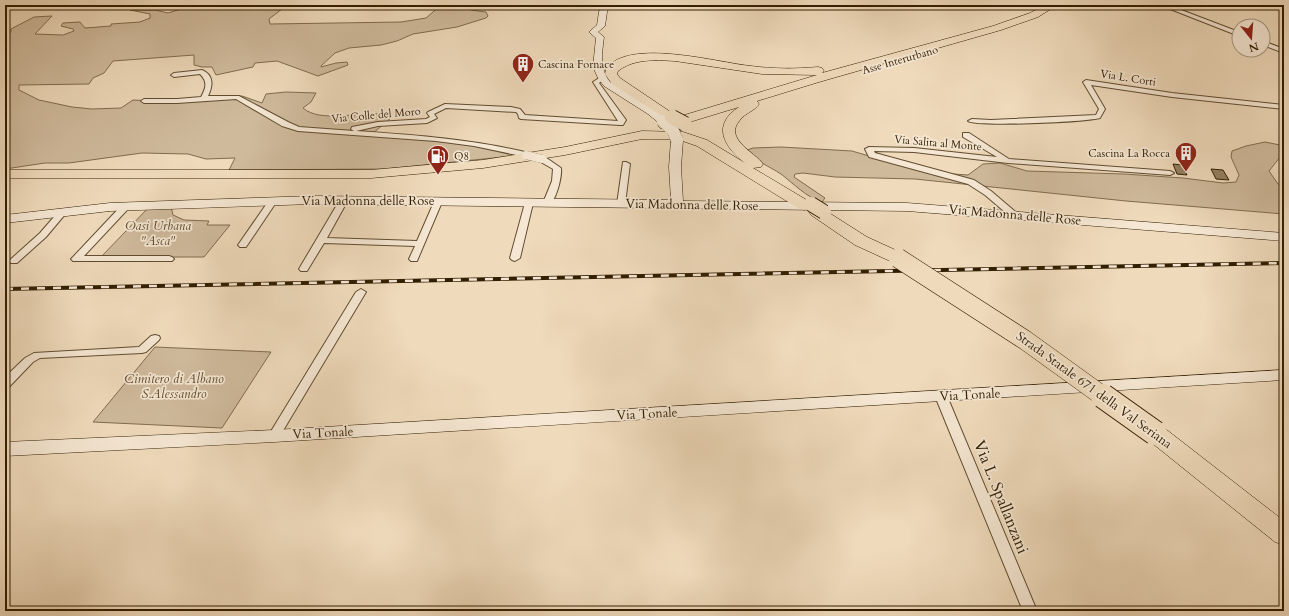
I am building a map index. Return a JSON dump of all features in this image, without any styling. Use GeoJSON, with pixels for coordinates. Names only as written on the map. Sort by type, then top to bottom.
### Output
{"type":"FeatureCollection","features":[{"type":"Feature","properties":{"kind":"highway","name":"Asse Interurbano"},"geometry":{"type":"LineString","coordinates":[[921,50],[1013,23],[1034,15],[1052,5]]}},
{"type":"Feature","properties":{"kind":"highway","name":"Asse Interurbano"},"geometry":{"type":"LineString","coordinates":[[732,105],[772,96],[1002,31],[1037,19],[1065,5]]}},
{"type":"Feature","properties":{"kind":"highway"},"geometry":{"type":"LineString","coordinates":[[812,207],[673,127],[616,81],[611,74],[612,69],[620,63],[630,59],[657,56],[744,69],[789,72],[829,70],[850,67],[907,52],[921,50]]}},
{"type":"Feature","properties":{"kind":"highway"},"geometry":{"type":"LineString","coordinates":[[565,151],[697,116],[815,79],[921,50]]}},
{"type":"Feature","properties":{"kind":"highway"},"geometry":{"type":"LineString","coordinates":[[697,116],[701,112],[749,98],[764,90],[767,84],[764,78],[744,69]]}},
{"type":"Feature","properties":{"kind":"highway"},"geometry":{"type":"LineString","coordinates":[[772,96],[743,109],[731,120],[728,131],[732,144],[744,156],[800,193],[812,207]]}},
{"type":"Feature","properties":{"kind":"highway"},"geometry":{"type":"LineString","coordinates":[[5,174],[371,174],[483,164],[565,151],[642,135],[670,134],[684,136],[702,143],[812,207]]}},
{"type":"Feature","properties":{"kind":"highway","name":"Strada Statale 671 della Val Seriana"},"geometry":{"type":"LineString","coordinates":[[812,207],[862,241],[897,258],[1026,340],[1155,433],[1284,535]]}},
{"type":"Feature","properties":{"kind":"street"},"geometry":{"type":"LineString","coordinates":[[606,5],[603,12],[597,66],[602,78],[607,84],[673,127],[676,205]]}},
{"type":"Feature","properties":{"kind":"street"},"geometry":{"type":"LineString","coordinates":[[1163,5],[1231,31]]}},
{"type":"Feature","properties":{"kind":"street"},"geometry":{"type":"LineString","coordinates":[[1271,46],[1284,51]]}},
{"type":"Feature","properties":{"kind":"street"},"geometry":{"type":"LineString","coordinates":[[174,75],[202,72],[209,78],[210,84],[204,98]]}},
{"type":"Feature","properties":{"kind":"street","name":"Via Colle del Moro"},"geometry":{"type":"LineString","coordinates":[[323,131],[427,121],[434,118],[430,113],[445,106],[518,110],[522,114],[521,117],[620,123],[622,120],[600,90],[596,82],[602,78]]}},
{"type":"Feature","properties":{"kind":"street","name":"Via L. Corti"},"geometry":{"type":"LineString","coordinates":[[972,121],[991,122],[1098,117],[1102,109],[1086,82],[1167,95],[1284,107]]}},
{"type":"Feature","properties":{"kind":"street","name":"Via Colle del Moro"},"geometry":{"type":"LineString","coordinates":[[144,101],[177,101],[237,97],[292,127],[323,131],[436,139],[474,144],[542,159],[557,168],[558,173],[557,182],[547,203]]}},
{"type":"Feature","properties":{"kind":"street"},"geometry":{"type":"LineString","coordinates":[[1245,103],[1254,110],[1284,113]]}},
{"type":"Feature","properties":{"kind":"street"},"geometry":{"type":"LineString","coordinates":[[966,135],[1008,161]]}},
{"type":"Feature","properties":{"kind":"street","name":"Via Salita al Monte"},"geometry":{"type":"LineString","coordinates":[[1015,216],[988,193],[971,182],[872,155],[869,149],[914,150],[1008,161],[1170,173]]}},
{"type":"Feature","properties":{"kind":"street"},"geometry":{"type":"LineString","coordinates":[[621,204],[626,164]]}},
{"type":"Feature","properties":{"kind":"street"},"geometry":{"type":"LineString","coordinates":[[304,269],[344,200]]}},
{"type":"Feature","properties":{"kind":"street","name":"Via Madonna delle Rose"},"geometry":{"type":"LineString","coordinates":[[5,219],[125,207],[272,201],[344,200],[907,207],[1284,237]]}},
{"type":"Feature","properties":{"kind":"street"},"geometry":{"type":"LineString","coordinates":[[243,245],[272,201]]}},
{"type":"Feature","properties":{"kind":"street"},"geometry":{"type":"LineString","coordinates":[[414,259],[438,202]]}},
{"type":"Feature","properties":{"kind":"street"},"geometry":{"type":"LineString","coordinates":[[515,258],[529,202]]}},
{"type":"Feature","properties":{"kind":"street"},"geometry":{"type":"LineString","coordinates":[[125,207],[76,259],[169,259]]}},
{"type":"Feature","properties":{"kind":"street"},"geometry":{"type":"LineString","coordinates":[[14,261],[43,235],[63,212]]}},
{"type":"Feature","properties":{"kind":"street"},"geometry":{"type":"LineString","coordinates":[[320,240],[420,244]]}},
{"type":"Feature","properties":{"kind":"street"},"geometry":{"type":"LineString","coordinates":[[274,436],[361,292]]}},
{"type":"Feature","properties":{"kind":"street"},"geometry":{"type":"LineString","coordinates":[[5,384],[29,360],[38,355],[142,350],[149,345],[154,338]]}},
{"type":"Feature","properties":{"kind":"street","name":"Via Tonale"},"geometry":{"type":"LineString","coordinates":[[6,448],[274,436],[1284,376]]}},
{"type":"Feature","properties":{"kind":"street","name":"Via L. Spallanzani"},"geometry":{"type":"LineString","coordinates":[[941,396],[1030,611]]}},
{"type":"Feature","properties":{"kind":"green space"},"geometry":{"type":"Polygon","coordinates":[[[194,5],[249,5],[282,9],[269,19],[270,24],[401,22],[426,18],[441,5],[467,5],[467,8],[486,12],[488,16],[486,18],[457,27],[413,34],[397,41],[381,45],[349,48],[335,53],[321,67],[347,62],[348,65],[318,76],[277,61],[255,63],[253,67],[216,75],[212,67],[194,65],[194,55],[113,61],[104,73],[93,78],[89,84],[19,85],[19,90],[39,100],[72,107],[92,109],[121,108],[133,100],[177,102],[242,96],[262,103],[266,94],[286,92],[316,93],[311,102],[303,108],[319,115],[340,116],[382,114],[392,117],[372,134],[462,143],[523,155],[384,169],[229,170],[235,158],[206,159],[188,154],[142,153],[69,163],[45,163],[5,169],[5,35],[11,32],[11,29],[34,17],[52,16],[35,34],[63,35],[74,31],[73,29],[61,26],[63,23],[80,22],[85,28],[111,26],[111,24],[140,22],[150,18],[150,14],[130,10],[155,10],[168,13],[194,5]]]}},
{"type":"Feature","properties":{"kind":"green space"},"geometry":{"type":"Polygon","coordinates":[[[1265,142],[1280,145],[1284,152],[1269,171],[1278,184],[1284,188],[1284,214],[1126,201],[915,179],[835,177],[803,173],[795,174],[794,177],[825,198],[822,202],[805,194],[781,174],[754,158],[747,150],[753,148],[781,147],[852,151],[924,172],[968,175],[983,164],[1000,163],[1027,171],[1124,174],[1183,178],[1223,183],[1236,182],[1239,175],[1231,157],[1232,151],[1265,142]]]}},
{"type":"Feature","properties":{"kind":"green space","name":"Oasi Urbana \"Asca\""},"geometry":{"type":"Polygon","coordinates":[[[171,206],[173,215],[184,220],[209,221],[207,225],[230,225],[204,257],[101,257],[149,207],[171,206]]]}},
{"type":"Feature","properties":{"kind":"green space","name":"Cimitero di Albano S.Alessandro"},"geometry":{"type":"Polygon","coordinates":[[[155,347],[271,352],[222,428],[93,422],[155,347]]]}},
{"type":"Feature","properties":{"kind":"building"},"geometry":{"type":"Polygon","coordinates":[[[1173,164],[1182,165],[1187,175],[1177,174],[1173,164]]]}},
{"type":"Feature","properties":{"kind":"building"},"geometry":{"type":"Polygon","coordinates":[[[1211,169],[1223,170],[1229,180],[1216,179],[1211,169]]]}},
{"type":"Feature","properties":{"kind":"railway"},"geometry":{"type":"LineString","coordinates":[[5,289],[1284,263]]}},
{"type":"Feature","properties":{"kind":"place","name":"Cascina Fornace"},"geometry":{"type":"Point","coordinates":[523,84]}},
{"type":"Feature","properties":{"kind":"place","name":"Cascina La Rocca"},"geometry":{"type":"Point","coordinates":[1186,172]}},
{"type":"Feature","properties":{"kind":"place","name":"Q8"},"geometry":{"type":"Point","coordinates":[438,176]}}]}
